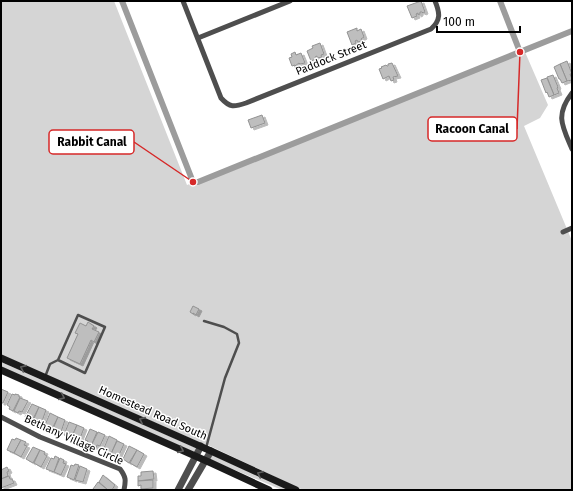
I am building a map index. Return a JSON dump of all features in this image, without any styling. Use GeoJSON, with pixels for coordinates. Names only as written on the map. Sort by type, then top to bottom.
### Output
{"type":"FeatureCollection","features":[{"type":"Feature","properties":{"kind":"main road","name":"Homestead Road South"},"geometry":{"type":"LineString","coordinates":[[1,358],[206,448],[296,490]]}},
{"type":"Feature","properties":{"kind":"main road","name":"Homestead Road South"},"geometry":{"type":"LineString","coordinates":[[1,370],[205,460],[269,490]]}},
{"type":"Feature","properties":{"kind":"street"},"geometry":{"type":"LineString","coordinates":[[183,1],[198,38],[290,1]]}},
{"type":"Feature","properties":{"kind":"street","name":"Paddock Street"},"geometry":{"type":"LineString","coordinates":[[198,38],[221,98],[227,104],[232,106],[239,105],[431,29],[436,25],[439,19],[439,12],[435,1]]}},
{"type":"Feature","properties":{"kind":"street"},"geometry":{"type":"LineString","coordinates":[[572,93],[565,103],[562,112],[562,126],[572,149]]}},
{"type":"Feature","properties":{"kind":"street"},"geometry":{"type":"LineString","coordinates":[[563,232],[572,228]]}},
{"type":"Feature","properties":{"kind":"street","name":"Bethany Village Circle"},"geometry":{"type":"LineString","coordinates":[[1,417],[40,437],[120,469],[125,475],[126,482],[124,490]]}},
{"type":"Feature","properties":{"kind":"street"},"geometry":{"type":"LineString","coordinates":[[178,490],[195,456],[206,448]]}},
{"type":"Feature","properties":{"kind":"street"},"geometry":{"type":"LineString","coordinates":[[188,490],[205,460],[206,448]]}},
{"type":"Feature","properties":{"kind":"lane"},"geometry":{"type":"LineString","coordinates":[[45,378],[50,364],[58,360],[78,315],[105,327],[86,373],[58,360]]}},
{"type":"Feature","properties":{"kind":"lane"},"geometry":{"type":"LineString","coordinates":[[204,321],[224,327],[237,334],[239,343],[225,378],[206,448]]}},
{"type":"Feature","properties":{"kind":"shaded area"},"geometry":{"type":"Polygon","coordinates":[[[1,1],[114,1],[187,185],[525,52],[548,105],[540,118],[524,126],[572,241],[572,490],[303,490],[210,446],[1,355],[1,1]]]}},
{"type":"Feature","properties":{"kind":"shaded area"},"geometry":{"type":"Polygon","coordinates":[[[1,362],[196,448],[194,452],[1,367],[1,362]]]}},
{"type":"Feature","properties":{"kind":"shaded area"},"geometry":{"type":"Polygon","coordinates":[[[212,455],[289,490],[282,490],[209,459],[212,455]]]}},
{"type":"Feature","properties":{"kind":"building"},"geometry":{"type":"Polygon","coordinates":[[[421,1],[425,12],[420,12],[420,14],[416,14],[417,16],[412,18],[407,6],[421,1]]]}},
{"type":"Feature","properties":{"kind":"building"},"geometry":{"type":"Polygon","coordinates":[[[357,28],[357,31],[361,29],[364,37],[361,39],[362,41],[358,42],[357,40],[355,41],[356,43],[352,45],[347,32],[357,28]]]}},
{"type":"Feature","properties":{"kind":"building"},"geometry":{"type":"Polygon","coordinates":[[[320,43],[324,54],[321,55],[322,57],[317,58],[317,56],[315,57],[316,59],[311,61],[307,51],[313,48],[312,46],[320,43]]]}},
{"type":"Feature","properties":{"kind":"building"},"geometry":{"type":"Polygon","coordinates":[[[295,52],[296,55],[301,53],[305,63],[299,63],[292,66],[289,58],[292,57],[291,54],[295,52]]]}},
{"type":"Feature","properties":{"kind":"building"},"geometry":{"type":"Polygon","coordinates":[[[567,61],[572,74],[570,74],[572,80],[567,81],[560,64],[567,61]]]}},
{"type":"Feature","properties":{"kind":"building"},"geometry":{"type":"Polygon","coordinates":[[[392,63],[398,76],[393,77],[394,80],[391,81],[389,76],[383,79],[379,69],[392,63]]]}},
{"type":"Feature","properties":{"kind":"building"},"geometry":{"type":"Polygon","coordinates":[[[560,64],[567,81],[562,83],[554,67],[560,64]]]}},
{"type":"Feature","properties":{"kind":"building"},"geometry":{"type":"Polygon","coordinates":[[[553,75],[559,93],[554,95],[547,77],[553,75]]]}},
{"type":"Feature","properties":{"kind":"building"},"geometry":{"type":"Polygon","coordinates":[[[547,78],[554,95],[549,97],[541,80],[547,78]]]}},
{"type":"Feature","properties":{"kind":"building"},"geometry":{"type":"Polygon","coordinates":[[[262,115],[265,123],[251,128],[248,120],[262,115]]]}},
{"type":"Feature","properties":{"kind":"building"},"geometry":{"type":"Polygon","coordinates":[[[193,306],[199,309],[196,315],[190,312],[193,306]]]}},
{"type":"Feature","properties":{"kind":"building"},"geometry":{"type":"Polygon","coordinates":[[[88,322],[94,326],[92,329],[99,332],[94,342],[91,340],[80,364],[67,358],[78,334],[75,333],[80,323],[86,326],[88,322]]]}},
{"type":"Feature","properties":{"kind":"building"},"geometry":{"type":"Polygon","coordinates":[[[1,389],[8,392],[3,403],[1,403],[1,389]]]}},
{"type":"Feature","properties":{"kind":"building"},"geometry":{"type":"Polygon","coordinates":[[[12,394],[19,395],[20,397],[13,411],[9,409],[10,407],[7,405],[12,394]]]}},
{"type":"Feature","properties":{"kind":"building"},"geometry":{"type":"Polygon","coordinates":[[[20,398],[28,401],[22,412],[19,411],[18,413],[14,411],[20,398]]]}},
{"type":"Feature","properties":{"kind":"building"},"geometry":{"type":"Polygon","coordinates":[[[32,404],[39,407],[32,421],[25,417],[32,404]]]}},
{"type":"Feature","properties":{"kind":"building"},"geometry":{"type":"Polygon","coordinates":[[[39,407],[46,410],[41,424],[33,421],[39,407]]]}},
{"type":"Feature","properties":{"kind":"building"},"geometry":{"type":"Polygon","coordinates":[[[50,413],[58,417],[51,431],[47,429],[48,426],[45,425],[50,413]]]}},
{"type":"Feature","properties":{"kind":"building"},"geometry":{"type":"Polygon","coordinates":[[[58,417],[65,420],[61,432],[57,430],[56,433],[52,431],[58,417]]]}},
{"type":"Feature","properties":{"kind":"building"},"geometry":{"type":"Polygon","coordinates":[[[69,422],[77,425],[71,439],[64,435],[69,422]]]}},
{"type":"Feature","properties":{"kind":"building"},"geometry":{"type":"Polygon","coordinates":[[[77,425],[84,428],[79,441],[71,439],[77,425]]]}},
{"type":"Feature","properties":{"kind":"building"},"geometry":{"type":"Polygon","coordinates":[[[90,429],[97,432],[91,446],[87,444],[88,441],[85,440],[90,429]]]}},
{"type":"Feature","properties":{"kind":"building"},"geometry":{"type":"Polygon","coordinates":[[[98,432],[105,435],[100,446],[97,445],[96,448],[91,446],[98,432]]]}},
{"type":"Feature","properties":{"kind":"building"},"geometry":{"type":"Polygon","coordinates":[[[109,436],[117,440],[111,454],[106,452],[108,449],[104,448],[109,436]]]}},
{"type":"Feature","properties":{"kind":"building"},"geometry":{"type":"Polygon","coordinates":[[[16,438],[21,440],[14,453],[7,450],[12,439],[15,440],[16,438]]]}},
{"type":"Feature","properties":{"kind":"building"},"geometry":{"type":"Polygon","coordinates":[[[21,440],[26,442],[24,445],[27,446],[21,457],[14,453],[21,440]]]}},
{"type":"Feature","properties":{"kind":"building"},"geometry":{"type":"Polygon","coordinates":[[[117,441],[124,444],[119,455],[116,454],[115,456],[111,454],[117,441]]]}},
{"type":"Feature","properties":{"kind":"building"},"geometry":{"type":"Polygon","coordinates":[[[129,446],[137,450],[129,463],[123,459],[129,446]]]}},
{"type":"Feature","properties":{"kind":"building"},"geometry":{"type":"Polygon","coordinates":[[[33,447],[40,450],[33,463],[26,459],[33,447]]]}},
{"type":"Feature","properties":{"kind":"building"},"geometry":{"type":"Polygon","coordinates":[[[40,450],[45,452],[44,454],[47,456],[41,467],[34,463],[40,450]]]}},
{"type":"Feature","properties":{"kind":"building"},"geometry":{"type":"Polygon","coordinates":[[[137,450],[144,454],[137,467],[130,463],[137,450]]]}},
{"type":"Feature","properties":{"kind":"building"},"geometry":{"type":"Polygon","coordinates":[[[55,456],[59,458],[54,472],[46,469],[51,458],[54,459],[55,456]]]}},
{"type":"Feature","properties":{"kind":"building"},"geometry":{"type":"Polygon","coordinates":[[[60,458],[64,460],[63,463],[66,464],[61,475],[54,472],[60,458]]]}},
{"type":"Feature","properties":{"kind":"building"},"geometry":{"type":"Polygon","coordinates":[[[75,464],[79,465],[74,480],[67,477],[71,465],[74,466],[75,464]]]}},
{"type":"Feature","properties":{"kind":"building"},"geometry":{"type":"Polygon","coordinates":[[[80,466],[87,469],[83,482],[75,480],[80,466]]]}},
{"type":"Feature","properties":{"kind":"building"},"geometry":{"type":"Polygon","coordinates":[[[7,467],[9,471],[7,472],[8,476],[1,479],[1,470],[7,467]]]}},
{"type":"Feature","properties":{"kind":"building"},"geometry":{"type":"Polygon","coordinates":[[[153,471],[154,479],[138,481],[138,476],[141,476],[141,472],[153,471]]]}},
{"type":"Feature","properties":{"kind":"building"},"geometry":{"type":"Polygon","coordinates":[[[103,475],[115,485],[112,490],[108,490],[99,482],[103,475]]]}},
{"type":"Feature","properties":{"kind":"building"},"geometry":{"type":"Polygon","coordinates":[[[9,476],[14,483],[1,488],[1,479],[9,476]]]}},
{"type":"Feature","properties":{"kind":"building"},"geometry":{"type":"Polygon","coordinates":[[[153,480],[153,488],[141,489],[141,485],[138,486],[138,481],[153,480]]]}},
{"type":"Feature","properties":{"kind":"building"},"geometry":{"type":"Polygon","coordinates":[[[98,482],[108,490],[93,489],[98,482]]]}},
{"type":"Feature","properties":{"kind":"waterway"},"geometry":{"type":"LineString","coordinates":[[122,1],[193,182],[198,182],[572,31]]}},
{"type":"Feature","properties":{"kind":"waterway"},"geometry":{"type":"LineString","coordinates":[[500,1],[520,52]]}},
{"type":"Feature","properties":{"kind":"place","name":"Racoon Canal"},"geometry":{"type":"Point","coordinates":[520,52]}},
{"type":"Feature","properties":{"kind":"place","name":"Rabbit Canal"},"geometry":{"type":"Point","coordinates":[193,182]}}]}
